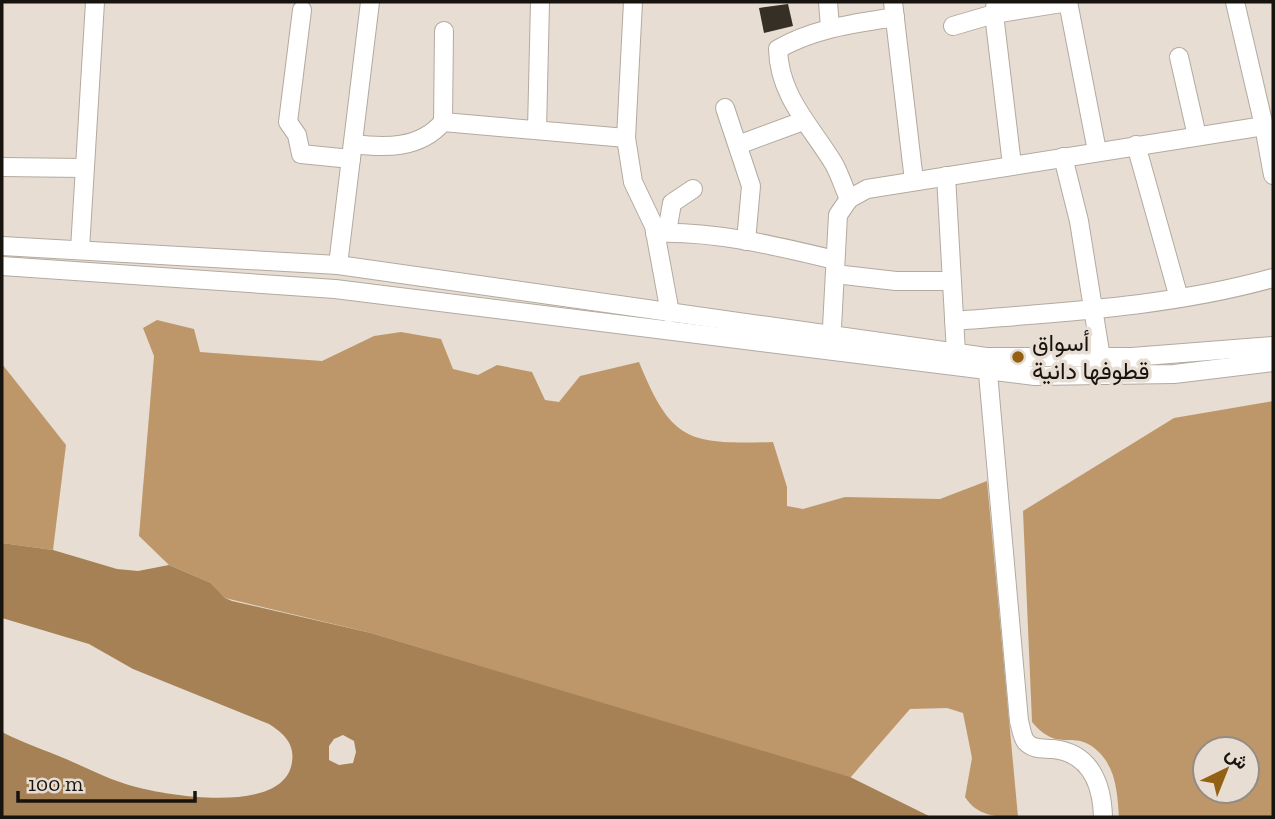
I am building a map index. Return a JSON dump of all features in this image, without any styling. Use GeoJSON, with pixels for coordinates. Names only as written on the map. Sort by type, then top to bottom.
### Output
{"type":"FeatureCollection","features":[{"type":"Feature","properties":{"kind":"street"},"geometry":{"type":"LineString","coordinates":[[67,269],[74,249],[83,168],[95,2]]}},
{"type":"Feature","properties":{"kind":"street"},"geometry":{"type":"LineString","coordinates":[[338,265],[370,2]]}},
{"type":"Feature","properties":{"kind":"street"},"geometry":{"type":"LineString","coordinates":[[537,130],[540,2]]}},
{"type":"Feature","properties":{"kind":"street"},"geometry":{"type":"LineString","coordinates":[[633,2],[625,138],[633,182],[661,233],[670,313]]}},
{"type":"Feature","properties":{"kind":"street"},"geometry":{"type":"LineString","coordinates":[[828,2],[830,27]]}},
{"type":"Feature","properties":{"kind":"street"},"geometry":{"type":"LineString","coordinates":[[953,26],[995,8],[1068,2],[1097,151]]}},
{"type":"Feature","properties":{"kind":"street"},"geometry":{"type":"LineString","coordinates":[[1235,2],[1268,129],[1273,175]]}},
{"type":"Feature","properties":{"kind":"street"},"geometry":{"type":"LineString","coordinates":[[995,8],[1012,165]]}},
{"type":"Feature","properties":{"kind":"street"},"geometry":{"type":"LineString","coordinates":[[302,9],[288,122],[297,135],[301,154],[410,144],[434,132],[443,122],[444,31]]}},
{"type":"Feature","properties":{"kind":"street"},"geometry":{"type":"LineString","coordinates":[[849,199],[835,165],[803,121],[778,70],[778,49],[799,37],[894,10],[914,181]]}},
{"type":"Feature","properties":{"kind":"street"},"geometry":{"type":"LineString","coordinates":[[1179,57],[1197,136]]}},
{"type":"Feature","properties":{"kind":"street"},"geometry":{"type":"LineString","coordinates":[[725,108],[751,186],[746,241]]}},
{"type":"Feature","properties":{"kind":"street"},"geometry":{"type":"LineString","coordinates":[[738,145],[803,121]]}},
{"type":"Feature","properties":{"kind":"street"},"geometry":{"type":"LineString","coordinates":[[443,122],[625,138]]}},
{"type":"Feature","properties":{"kind":"street"},"geometry":{"type":"LineString","coordinates":[[831,342],[838,215],[849,199],[867,189],[1136,145],[1268,129]]}},
{"type":"Feature","properties":{"kind":"street"},"geometry":{"type":"LineString","coordinates":[[1136,145],[1179,298]]}},
{"type":"Feature","properties":{"kind":"street"},"geometry":{"type":"LineString","coordinates":[[1063,157],[1079,221],[1101,358]]}},
{"type":"Feature","properties":{"kind":"street"},"geometry":{"type":"LineString","coordinates":[[2,167],[83,168]]}},
{"type":"Feature","properties":{"kind":"street"},"geometry":{"type":"LineString","coordinates":[[946,176],[956,353]]}},
{"type":"Feature","properties":{"kind":"street"},"geometry":{"type":"LineString","coordinates":[[661,233],[672,203],[693,189]]}},
{"type":"Feature","properties":{"kind":"street"},"geometry":{"type":"LineString","coordinates":[[661,233],[746,241],[895,281],[952,281]]}},
{"type":"Feature","properties":{"kind":"street"},"geometry":{"type":"LineString","coordinates":[[2,246],[338,265],[670,313],[831,342],[987,364],[1273,346]]}},
{"type":"Feature","properties":{"kind":"street"},"geometry":{"type":"LineString","coordinates":[[107,251],[107,272]]}},
{"type":"Feature","properties":{"kind":"street"},"geometry":{"type":"LineString","coordinates":[[2,267],[67,269],[335,289],[956,353],[1035,376],[1174,374],[1273,362]]}},
{"type":"Feature","properties":{"kind":"street"},"geometry":{"type":"LineString","coordinates":[[954,321],[1093,309],[1179,298],[1234,289],[1273,278]]}},
{"type":"Feature","properties":{"kind":"street"},"geometry":{"type":"LineString","coordinates":[[987,364],[1019,721],[1024,740],[1034,748],[1070,751],[1086,762],[1096,776],[1103,817]]}},
{"type":"Feature","properties":{"kind":"shaded area"},"geometry":{"type":"Polygon","coordinates":[[[157,320],[194,329],[200,352],[322,361],[374,336],[401,332],[441,339],[453,369],[478,375],[497,365],[532,372],[545,400],[559,402],[580,376],[639,362],[662,409],[687,433],[721,442],[773,442],[787,487],[787,506],[803,509],[845,497],[940,499],[987,481],[1018,817],[981,812],[965,797],[972,758],[963,713],[947,708],[910,709],[850,778],[371,633],[225,598],[211,583],[169,565],[139,536],[154,356],[143,328],[157,320]]]}},
{"type":"Feature","properties":{"kind":"shaded area"},"geometry":{"type":"Polygon","coordinates":[[[2,364],[66,445],[53,550],[2,543],[2,364]]]}},
{"type":"Feature","properties":{"kind":"shaded area"},"geometry":{"type":"Polygon","coordinates":[[[1273,401],[1273,817],[1119,817],[1114,777],[1099,752],[1082,742],[1049,736],[1032,722],[1023,511],[1174,418],[1273,401]]]}},
{"type":"Feature","properties":{"kind":"shaded area"},"geometry":{"type":"Polygon","coordinates":[[[2,543],[53,550],[117,569],[138,571],[169,565],[211,583],[225,598],[232,601],[371,633],[850,777],[931,817],[2,817],[2,732],[127,784],[152,791],[198,797],[249,796],[269,790],[285,779],[292,762],[292,749],[287,739],[269,724],[133,669],[89,644],[2,618],[2,543]],[[343,735],[334,739],[329,746],[329,760],[339,765],[353,763],[356,752],[354,741],[343,735]]]}},
{"type":"Feature","properties":{"kind":"building"},"geometry":{"type":"Polygon","coordinates":[[[788,4],[793,26],[764,33],[759,8],[788,4]]]}},
{"type":"Feature","properties":{"kind":"place","name":"أسواق قطوفها دانية"},"geometry":{"type":"Point","coordinates":[1018,357]}}]}
